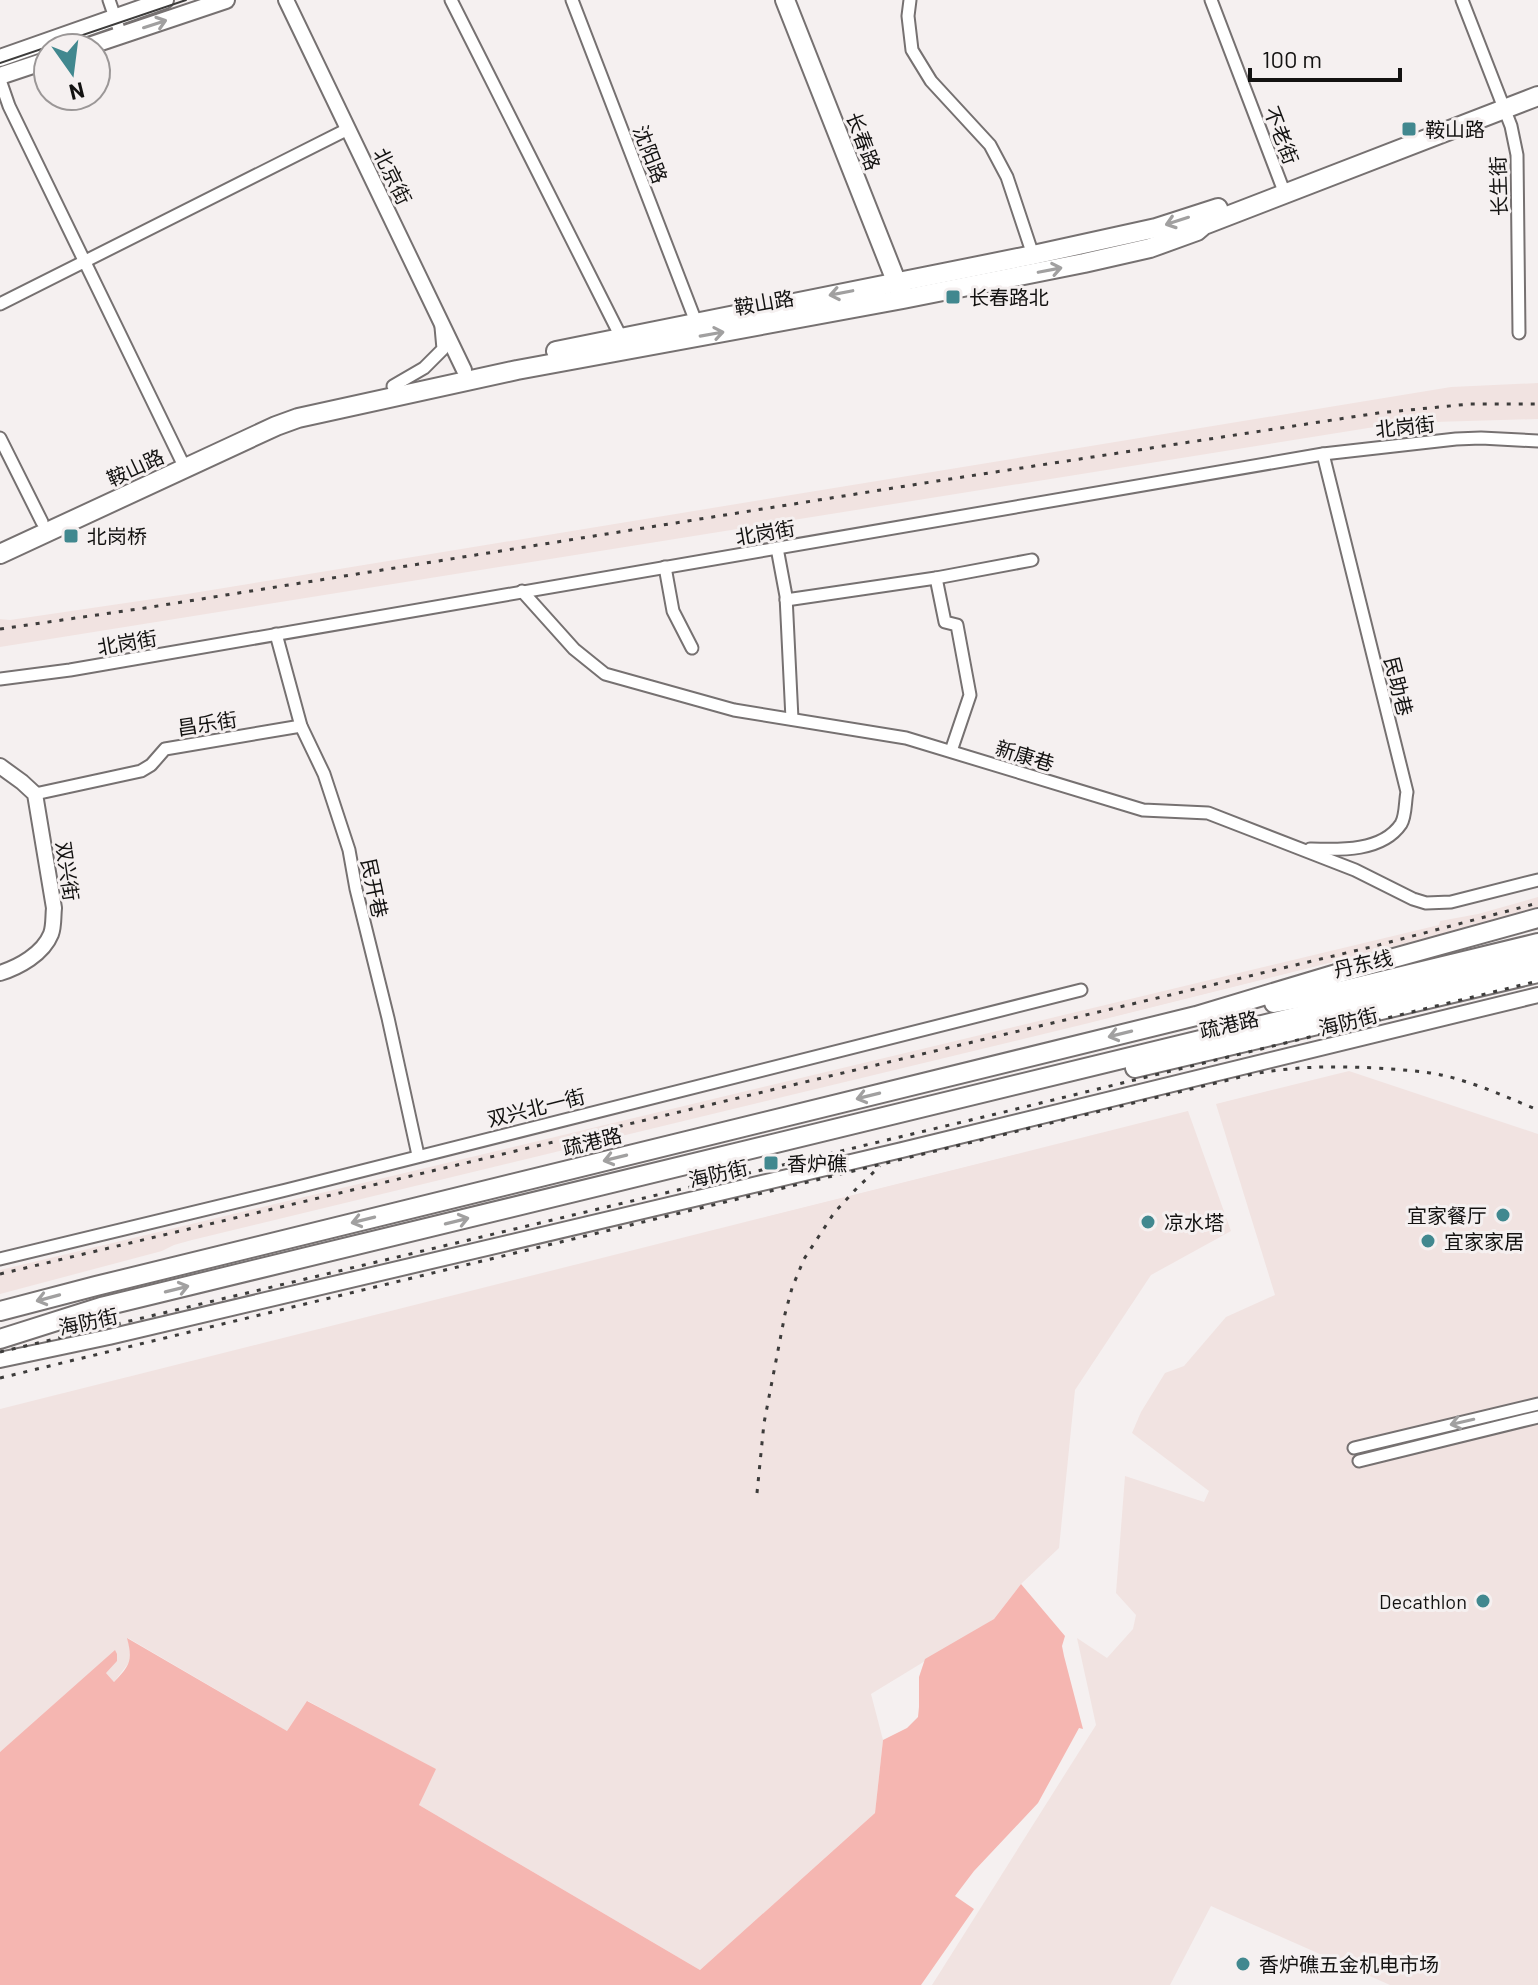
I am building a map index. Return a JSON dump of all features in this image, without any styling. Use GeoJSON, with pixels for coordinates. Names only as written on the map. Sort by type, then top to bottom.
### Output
{"type":"FeatureCollection","features":[{"type":"Feature","properties":{"kind":"main road"},"geometry":{"type":"LineString","coordinates":[[0,58],[165,0]]}},
{"type":"Feature","properties":{"kind":"main road"},"geometry":{"type":"LineString","coordinates":[[112,38],[226,0]]}},
{"type":"Feature","properties":{"kind":"main road","name":"长春路"},"geometry":{"type":"LineString","coordinates":[[785,0],[899,290]]}},
{"type":"Feature","properties":{"kind":"main road"},"geometry":{"type":"LineString","coordinates":[[0,78],[32,66]]}},
{"type":"Feature","properties":{"kind":"main road","name":"鞍山路"},"geometry":{"type":"LineString","coordinates":[[0,554],[281,411],[696,322],[1150,248],[1197,231],[1283,189],[1502,104],[1538,85]]}},
{"type":"Feature","properties":{"kind":"main road","name":"鞍山路"},"geometry":{"type":"LineString","coordinates":[[1502,104],[1538,96]]}},
{"type":"Feature","properties":{"kind":"main road","name":"鞍山路"},"geometry":{"type":"LineString","coordinates":[[0,542],[182,463],[298,418],[899,290],[1033,255],[1156,228],[1283,189]]}},
{"type":"Feature","properties":{"kind":"main road"},"geometry":{"type":"LineString","coordinates":[[1196,1016],[1336,974],[1415,963],[1516,930],[1538,918]]}},
{"type":"Feature","properties":{"kind":"main road"},"geometry":{"type":"LineString","coordinates":[[1516,930],[1538,933]]}},
{"type":"Feature","properties":{"kind":"main road","name":"丹东线"},"geometry":{"type":"LineString","coordinates":[[1196,1016],[1340,991],[1538,943]]}},
{"type":"Feature","properties":{"kind":"main road"},"geometry":{"type":"LineString","coordinates":[[1345,1012],[1538,958]]}},
{"type":"Feature","properties":{"kind":"main road","name":"疏港路"},"geometry":{"type":"LineString","coordinates":[[0,1339],[101,1307],[695,1163],[785,1149],[1345,1012],[1538,973]]}},
{"type":"Feature","properties":{"kind":"main road","name":"疏港路"},"geometry":{"type":"LineString","coordinates":[[0,1311],[1196,1016]]}},
{"type":"Feature","properties":{"kind":"street"},"geometry":{"type":"LineString","coordinates":[[109,0],[121,35]]}},
{"type":"Feature","properties":{"kind":"street","name":"北京街"},"geometry":{"type":"LineString","coordinates":[[286,0],[464,370]]}},
{"type":"Feature","properties":{"kind":"street"},"geometry":{"type":"LineString","coordinates":[[451,0],[621,337]]}},
{"type":"Feature","properties":{"kind":"street","name":"沈阳路"},"geometry":{"type":"LineString","coordinates":[[572,0],[696,322]]}},
{"type":"Feature","properties":{"kind":"street"},"geometry":{"type":"LineString","coordinates":[[910,0],[908,16],[912,50],[931,81],[990,145],[1007,177],[1033,255]]}},
{"type":"Feature","properties":{"kind":"street","name":"不老街"},"geometry":{"type":"LineString","coordinates":[[1211,0],[1283,189]]}},
{"type":"Feature","properties":{"kind":"street","name":"长生街"},"geometry":{"type":"LineString","coordinates":[[1462,0],[1511,126],[1517,155],[1519,333]]}},
{"type":"Feature","properties":{"kind":"street"},"geometry":{"type":"LineString","coordinates":[[0,78],[9,106],[182,463]]}},
{"type":"Feature","properties":{"kind":"street"},"geometry":{"type":"LineString","coordinates":[[0,304],[348,129]]}},
{"type":"Feature","properties":{"kind":"street"},"geometry":{"type":"LineString","coordinates":[[393,386],[424,368],[443,349],[441,322]]}},
{"type":"Feature","properties":{"kind":"street"},"geometry":{"type":"LineString","coordinates":[[0,438],[42,522]]}},
{"type":"Feature","properties":{"kind":"street","name":"北岗街"},"geometry":{"type":"LineString","coordinates":[[0,679],[70,670],[1323,454],[1456,439],[1538,441]]}},
{"type":"Feature","properties":{"kind":"street","name":"民助巷"},"geometry":{"type":"LineString","coordinates":[[1301,849],[1345,850],[1373,843],[1389,835],[1403,822],[1407,792],[1323,454]]}},
{"type":"Feature","properties":{"kind":"street"},"geometry":{"type":"LineString","coordinates":[[777,548],[786,600],[792,719]]}},
{"type":"Feature","properties":{"kind":"street"},"geometry":{"type":"LineString","coordinates":[[786,600],[1032,560]]}},
{"type":"Feature","properties":{"kind":"street"},"geometry":{"type":"LineString","coordinates":[[665,567],[673,611],[692,648]]}},
{"type":"Feature","properties":{"kind":"street"},"geometry":{"type":"LineString","coordinates":[[936,578],[945,622],[957,625],[970,695],[951,751]]}},
{"type":"Feature","properties":{"kind":"street","name":"新康巷"},"geometry":{"type":"LineString","coordinates":[[522,591],[574,649],[605,674],[734,710],[906,738],[1143,810],[1208,813],[1355,870],[1426,903],[1451,902],[1538,880]]}},
{"type":"Feature","properties":{"kind":"street","name":"民开巷"},"geometry":{"type":"LineString","coordinates":[[276,634],[301,726],[324,774],[349,850],[418,1155]]}},
{"type":"Feature","properties":{"kind":"street","name":"昌乐街"},"geometry":{"type":"LineString","coordinates":[[35,794],[141,771],[165,749],[301,726]]}},
{"type":"Feature","properties":{"kind":"street"},"geometry":{"type":"LineString","coordinates":[[0,766],[35,794]]}},
{"type":"Feature","properties":{"kind":"street","name":"双兴街"},"geometry":{"type":"LineString","coordinates":[[0,973],[25,962],[40,950],[50,937],[53,924],[52,892],[35,794]]}},
{"type":"Feature","properties":{"kind":"street"},"geometry":{"type":"LineString","coordinates":[[1355,870],[1354,861],[1360,851],[1373,843]]}},
{"type":"Feature","properties":{"kind":"street","name":"双兴北一街"},"geometry":{"type":"LineString","coordinates":[[0,1259],[1081,990]]}},
{"type":"Feature","properties":{"kind":"street","name":"海防街"},"geometry":{"type":"LineString","coordinates":[[0,1360],[886,1154],[1538,995]]}},
{"type":"Feature","properties":{"kind":"street"},"geometry":{"type":"LineString","coordinates":[[1354,1448],[1538,1404]]}},
{"type":"Feature","properties":{"kind":"street"},"geometry":{"type":"LineString","coordinates":[[1359,1461],[1538,1417]]}},
{"type":"Feature","properties":{"kind":"shaded area"},"geometry":{"type":"Polygon","coordinates":[[[1538,383],[1538,419],[1387,425],[0,647],[0,619],[187,594],[1451,387],[1538,383]]]}},
{"type":"Feature","properties":{"kind":"shaded area"},"geometry":{"type":"Polygon","coordinates":[[[1538,897],[1538,908],[1389,948],[192,1240],[162,1251],[0,1294],[0,1270],[1439,925],[1440,921],[1538,897]]]}},
{"type":"Feature","properties":{"kind":"shaded area"},"geometry":{"type":"Polygon","coordinates":[[[1349,1071],[1538,1134],[1538,1985],[1390,1985],[1211,1906],[1170,1985],[932,1985],[1096,1725],[1077,1638],[1107,1658],[1133,1629],[1136,1615],[1116,1593],[1125,1476],[1204,1502],[1209,1491],[1132,1433],[1141,1412],[1165,1373],[1184,1366],[1226,1317],[1275,1295],[1216,1104],[1349,1071]]]}},
{"type":"Feature","properties":{"kind":"shaded area"},"geometry":{"type":"Polygon","coordinates":[[[1188,1111],[1231,1231],[1151,1275],[1075,1390],[1059,1548],[1021,1584],[994,1619],[871,1694],[883,1740],[875,1813],[700,1970],[419,1805],[435,1769],[308,1701],[287,1731],[128,1638],[131,1660],[114,1682],[106,1673],[0,1752],[0,1409],[1188,1111]]]}},
{"type":"Feature","properties":{"kind":"shaded area"},"geometry":{"type":"Polygon","coordinates":[[[1021,1584],[1065,1636],[1062,1646],[1083,1729],[1079,1728],[1038,1803],[974,1871],[955,1896],[974,1909],[921,1985],[0,1985],[0,1752],[115,1650],[117,1661],[106,1673],[114,1682],[129,1662],[127,1638],[287,1731],[307,1701],[436,1769],[419,1805],[700,1970],[875,1813],[883,1740],[907,1728],[918,1717],[919,1677],[925,1659],[994,1619],[1021,1584]]]}},
{"type":"Feature","properties":{"kind":"tram line"},"geometry":{"type":"LineString","coordinates":[[0,63],[186,0]]}},
{"type":"Feature","properties":{"kind":"railway"},"geometry":{"type":"LineString","coordinates":[[0,629],[1378,413],[1470,404],[1538,404]]}},
{"type":"Feature","properties":{"kind":"railway"},"geometry":{"type":"LineString","coordinates":[[0,1274],[1371,947],[1538,903]]}},
{"type":"Feature","properties":{"kind":"railway"},"geometry":{"type":"LineString","coordinates":[[0,1352],[1538,981]]}},
{"type":"Feature","properties":{"kind":"railway"},"geometry":{"type":"LineString","coordinates":[[0,1378],[1253,1074],[1330,1067],[1417,1071],[1467,1082],[1538,1110]]}},
{"type":"Feature","properties":{"kind":"railway"},"geometry":{"type":"LineString","coordinates":[[757,1493],[764,1423],[792,1288],[804,1259],[834,1213],[880,1166]]}},
{"type":"Feature","properties":{"kind":"place","name":"鞍山路"},"geometry":{"type":"Point","coordinates":[1409,129]}},
{"type":"Feature","properties":{"kind":"place","name":"长春路北"},"geometry":{"type":"Point","coordinates":[953,297]}},
{"type":"Feature","properties":{"kind":"place","name":"北岗桥"},"geometry":{"type":"Point","coordinates":[71,536]}},
{"type":"Feature","properties":{"kind":"place","name":"香炉礁"},"geometry":{"type":"Point","coordinates":[771,1163]}},
{"type":"Feature","properties":{"kind":"place","name":"宜家餐厅"},"geometry":{"type":"Point","coordinates":[1503,1215]}},
{"type":"Feature","properties":{"kind":"place","name":"凉水塔"},"geometry":{"type":"Point","coordinates":[1148,1222]}},
{"type":"Feature","properties":{"kind":"place","name":"宜家家居"},"geometry":{"type":"Point","coordinates":[1428,1241]}},
{"type":"Feature","properties":{"kind":"place","name":"Decathlon"},"geometry":{"type":"Point","coordinates":[1483,1601]}},
{"type":"Feature","properties":{"kind":"place","name":"香炉礁五金机电市场"},"geometry":{"type":"Point","coordinates":[1243,1964]}}]}
